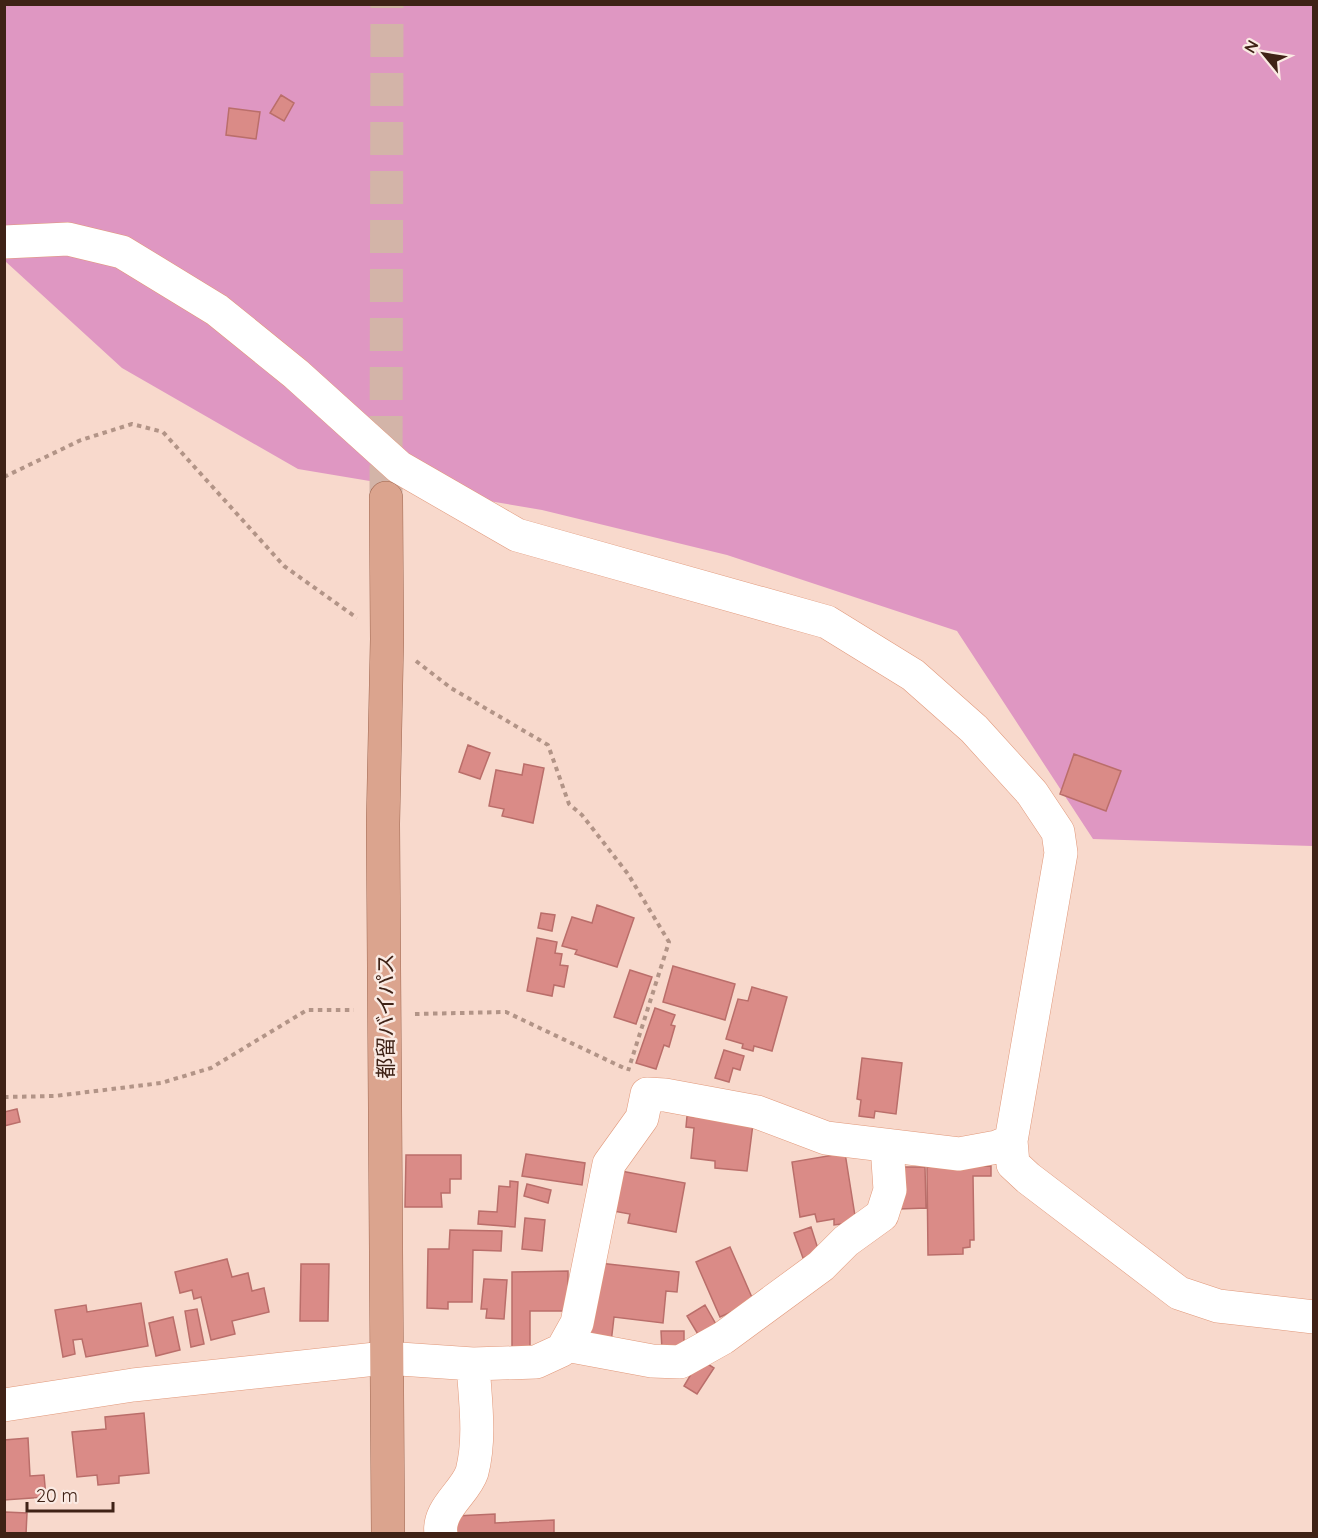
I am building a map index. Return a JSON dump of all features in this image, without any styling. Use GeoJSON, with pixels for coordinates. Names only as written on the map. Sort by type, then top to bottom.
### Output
{"type":"FeatureCollection","features":[{"type":"Feature","properties":{"kind":"highway","name":"都留バイパス"},"geometry":{"type":"LineString","coordinates":[[386,498],[387,639],[383,824],[388,1533]]}},
{"type":"Feature","properties":{"kind":"street"},"geometry":{"type":"LineString","coordinates":[[4,242],[68,239],[122,252],[217,310],[296,374],[399,467],[517,535],[827,622],[913,675],[974,729],[1032,793],[1058,832],[1061,853],[1011,1141],[1013,1164],[1179,1293],[1218,1306],[1314,1317]]}},
{"type":"Feature","properties":{"kind":"street"},"geometry":{"type":"LineString","coordinates":[[4,1405],[133,1385],[385,1358],[473,1364],[536,1362],[562,1350],[578,1323],[609,1164],[642,1118],[647,1094],[665,1095],[757,1112],[826,1138],[887,1146],[959,1154],[997,1147],[1011,1141]]}},
{"type":"Feature","properties":{"kind":"street"},"geometry":{"type":"LineString","coordinates":[[566,1345],[652,1361],[680,1362],[723,1338],[821,1266],[846,1241],[882,1215],[890,1190],[887,1146]]}},
{"type":"Feature","properties":{"kind":"street"},"geometry":{"type":"LineString","coordinates":[[441,1533],[440,1526],[446,1512],[471,1473],[477,1431],[473,1364]]}},
{"type":"Feature","properties":{"kind":"path"},"geometry":{"type":"LineString","coordinates":[[4,1097],[55,1096],[161,1083],[210,1068],[307,1010],[350,1009],[386,1015],[506,1012],[626,1069]]}},
{"type":"Feature","properties":{"kind":"shaded area"},"geometry":{"type":"Polygon","coordinates":[[[5,5],[1313,5],[1313,846],[1093,839],[957,631],[727,555],[542,510],[298,469],[122,368],[5,261],[5,5]]]}},
{"type":"Feature","properties":{"kind":"building"},"geometry":{"type":"Polygon","coordinates":[[[281,95],[294,103],[284,121],[270,113],[281,95]]]}},
{"type":"Feature","properties":{"kind":"building"},"geometry":{"type":"Polygon","coordinates":[[[229,108],[260,112],[256,139],[226,135],[229,108]]]}},
{"type":"Feature","properties":{"kind":"building"},"geometry":{"type":"Polygon","coordinates":[[[468,745],[490,753],[480,779],[459,772],[468,745]]]}},
{"type":"Feature","properties":{"kind":"building"},"geometry":{"type":"Polygon","coordinates":[[[1074,754],[1121,771],[1106,811],[1060,794],[1074,754]]]}},
{"type":"Feature","properties":{"kind":"building"},"geometry":{"type":"Polygon","coordinates":[[[524,764],[544,768],[533,823],[502,816],[504,809],[489,806],[496,770],[522,775],[524,764]]]}},
{"type":"Feature","properties":{"kind":"building"},"geometry":{"type":"Polygon","coordinates":[[[597,905],[634,918],[617,967],[575,954],[577,950],[562,946],[572,917],[592,923],[597,905]]]}},
{"type":"Feature","properties":{"kind":"building"},"geometry":{"type":"Polygon","coordinates":[[[541,913],[555,915],[552,931],[538,928],[541,913]]]}},
{"type":"Feature","properties":{"kind":"building"},"geometry":{"type":"Polygon","coordinates":[[[537,938],[557,942],[555,953],[562,954],[560,965],[568,966],[564,987],[554,985],[552,996],[527,991],[537,938]]]}},
{"type":"Feature","properties":{"kind":"building"},"geometry":{"type":"Polygon","coordinates":[[[673,966],[735,984],[725,1020],[663,1002],[673,966]]]}},
{"type":"Feature","properties":{"kind":"building"},"geometry":{"type":"Polygon","coordinates":[[[630,970],[652,977],[636,1024],[614,1017],[630,970]]]}},
{"type":"Feature","properties":{"kind":"building"},"geometry":{"type":"Polygon","coordinates":[[[752,987],[787,997],[772,1051],[754,1046],[753,1051],[742,1048],[743,1044],[726,1039],[738,999],[748,1001],[752,987]]]}},
{"type":"Feature","properties":{"kind":"building"},"geometry":{"type":"Polygon","coordinates":[[[655,1008],[675,1015],[671,1025],[675,1026],[669,1047],[664,1045],[656,1069],[636,1063],[655,1008]]]}},
{"type":"Feature","properties":{"kind":"building"},"geometry":{"type":"Polygon","coordinates":[[[724,1050],[744,1056],[740,1070],[733,1068],[729,1082],[715,1078],[724,1050]]]}},
{"type":"Feature","properties":{"kind":"building"},"geometry":{"type":"Polygon","coordinates":[[[862,1058],[902,1063],[896,1114],[875,1111],[874,1118],[859,1116],[861,1100],[857,1099],[862,1058]]]}},
{"type":"Feature","properties":{"kind":"building"},"geometry":{"type":"Polygon","coordinates":[[[17,1109],[20,1122],[4,1126],[4,1112],[17,1109]]]}},
{"type":"Feature","properties":{"kind":"building"},"geometry":{"type":"Polygon","coordinates":[[[687,1116],[753,1124],[747,1171],[715,1168],[715,1161],[691,1158],[694,1128],[686,1127],[687,1116]]]}},
{"type":"Feature","properties":{"kind":"building"},"geometry":{"type":"Polygon","coordinates":[[[845,1153],[856,1222],[834,1225],[834,1219],[817,1222],[815,1214],[800,1217],[792,1162],[845,1153]]]}},
{"type":"Feature","properties":{"kind":"building"},"geometry":{"type":"Polygon","coordinates":[[[526,1154],[585,1163],[582,1185],[522,1176],[526,1154]]]}},
{"type":"Feature","properties":{"kind":"building"},"geometry":{"type":"Polygon","coordinates":[[[406,1155],[461,1155],[461,1179],[450,1179],[450,1193],[441,1193],[442,1207],[405,1207],[406,1155]]]}},
{"type":"Feature","properties":{"kind":"building"},"geometry":{"type":"Polygon","coordinates":[[[991,1166],[991,1176],[973,1176],[974,1240],[970,1240],[970,1247],[963,1248],[963,1254],[928,1255],[927,1167],[991,1166]]]}},
{"type":"Feature","properties":{"kind":"building"},"geometry":{"type":"Polygon","coordinates":[[[899,1167],[925,1167],[926,1208],[899,1209],[899,1167]]]}},
{"type":"Feature","properties":{"kind":"building"},"geometry":{"type":"Polygon","coordinates":[[[621,1171],[685,1183],[676,1232],[628,1223],[630,1214],[613,1211],[621,1171]]]}},
{"type":"Feature","properties":{"kind":"building"},"geometry":{"type":"Polygon","coordinates":[[[510,1181],[518,1182],[515,1227],[478,1224],[479,1211],[497,1212],[499,1186],[510,1187],[510,1181]]]}},
{"type":"Feature","properties":{"kind":"building"},"geometry":{"type":"Polygon","coordinates":[[[527,1184],[551,1190],[548,1203],[524,1196],[527,1184]]]}},
{"type":"Feature","properties":{"kind":"building"},"geometry":{"type":"Polygon","coordinates":[[[525,1218],[545,1220],[542,1251],[522,1249],[525,1218]]]}},
{"type":"Feature","properties":{"kind":"building"},"geometry":{"type":"Polygon","coordinates":[[[811,1227],[819,1252],[803,1258],[794,1233],[811,1227]]]}},
{"type":"Feature","properties":{"kind":"building"},"geometry":{"type":"Polygon","coordinates":[[[450,1230],[502,1231],[501,1251],[473,1250],[472,1302],[448,1302],[448,1309],[427,1308],[428,1249],[449,1249],[450,1230]]]}},
{"type":"Feature","properties":{"kind":"building"},"geometry":{"type":"Polygon","coordinates":[[[730,1247],[754,1302],[720,1317],[696,1262],[730,1247]]]}},
{"type":"Feature","properties":{"kind":"building"},"geometry":{"type":"Polygon","coordinates":[[[227,1259],[232,1277],[248,1273],[252,1291],[264,1288],[269,1312],[232,1321],[235,1334],[211,1340],[201,1297],[194,1299],[192,1290],[180,1293],[175,1272],[227,1259]]]}},
{"type":"Feature","properties":{"kind":"building"},"geometry":{"type":"Polygon","coordinates":[[[599,1263],[679,1272],[677,1292],[666,1291],[663,1323],[614,1317],[611,1343],[589,1341],[599,1263]]]}},
{"type":"Feature","properties":{"kind":"building"},"geometry":{"type":"Polygon","coordinates":[[[301,1264],[329,1264],[328,1321],[300,1321],[301,1264]]]}},
{"type":"Feature","properties":{"kind":"building"},"geometry":{"type":"Polygon","coordinates":[[[568,1271],[568,1311],[530,1311],[530,1351],[512,1351],[512,1272],[568,1271]]]}},
{"type":"Feature","properties":{"kind":"building"},"geometry":{"type":"Polygon","coordinates":[[[484,1279],[507,1280],[504,1319],[486,1318],[487,1309],[481,1309],[484,1279]]]}},
{"type":"Feature","properties":{"kind":"building"},"geometry":{"type":"Polygon","coordinates":[[[141,1303],[148,1346],[86,1357],[82,1339],[73,1340],[75,1354],[63,1357],[55,1310],[86,1305],[87,1312],[141,1303]]]}},
{"type":"Feature","properties":{"kind":"building"},"geometry":{"type":"Polygon","coordinates":[[[705,1305],[717,1326],[699,1336],[687,1316],[705,1305]]]}},
{"type":"Feature","properties":{"kind":"building"},"geometry":{"type":"Polygon","coordinates":[[[197,1309],[204,1344],[191,1347],[185,1311],[197,1309]]]}},
{"type":"Feature","properties":{"kind":"building"},"geometry":{"type":"Polygon","coordinates":[[[173,1317],[180,1350],[156,1356],[149,1323],[173,1317]]]}},
{"type":"Feature","properties":{"kind":"building"},"geometry":{"type":"Polygon","coordinates":[[[661,1331],[684,1331],[684,1350],[662,1350],[661,1331]]]}},
{"type":"Feature","properties":{"kind":"building"},"geometry":{"type":"Polygon","coordinates":[[[700,1359],[714,1368],[697,1394],[684,1386],[700,1359]]]}},
{"type":"Feature","properties":{"kind":"building"},"geometry":{"type":"Polygon","coordinates":[[[144,1413],[149,1473],[119,1476],[119,1483],[98,1485],[97,1475],[77,1477],[72,1432],[106,1429],[105,1417],[144,1413]]]}},
{"type":"Feature","properties":{"kind":"building"},"geometry":{"type":"Polygon","coordinates":[[[28,1438],[30,1476],[44,1475],[46,1497],[4,1500],[4,1440],[28,1438]]]}},
{"type":"Feature","properties":{"kind":"building"},"geometry":{"type":"Polygon","coordinates":[[[5,1512],[27,1513],[26,1534],[5,1534],[5,1512]]]}},
{"type":"Feature","properties":{"kind":"building"},"geometry":{"type":"Polygon","coordinates":[[[495,1514],[495,1523],[554,1520],[554,1534],[457,1534],[456,1516],[495,1514]]]}},
{"type":"Feature","properties":{"kind":"tunnel"},"geometry":{"type":"LineString","coordinates":[[386,498],[387,4]]}}]}
